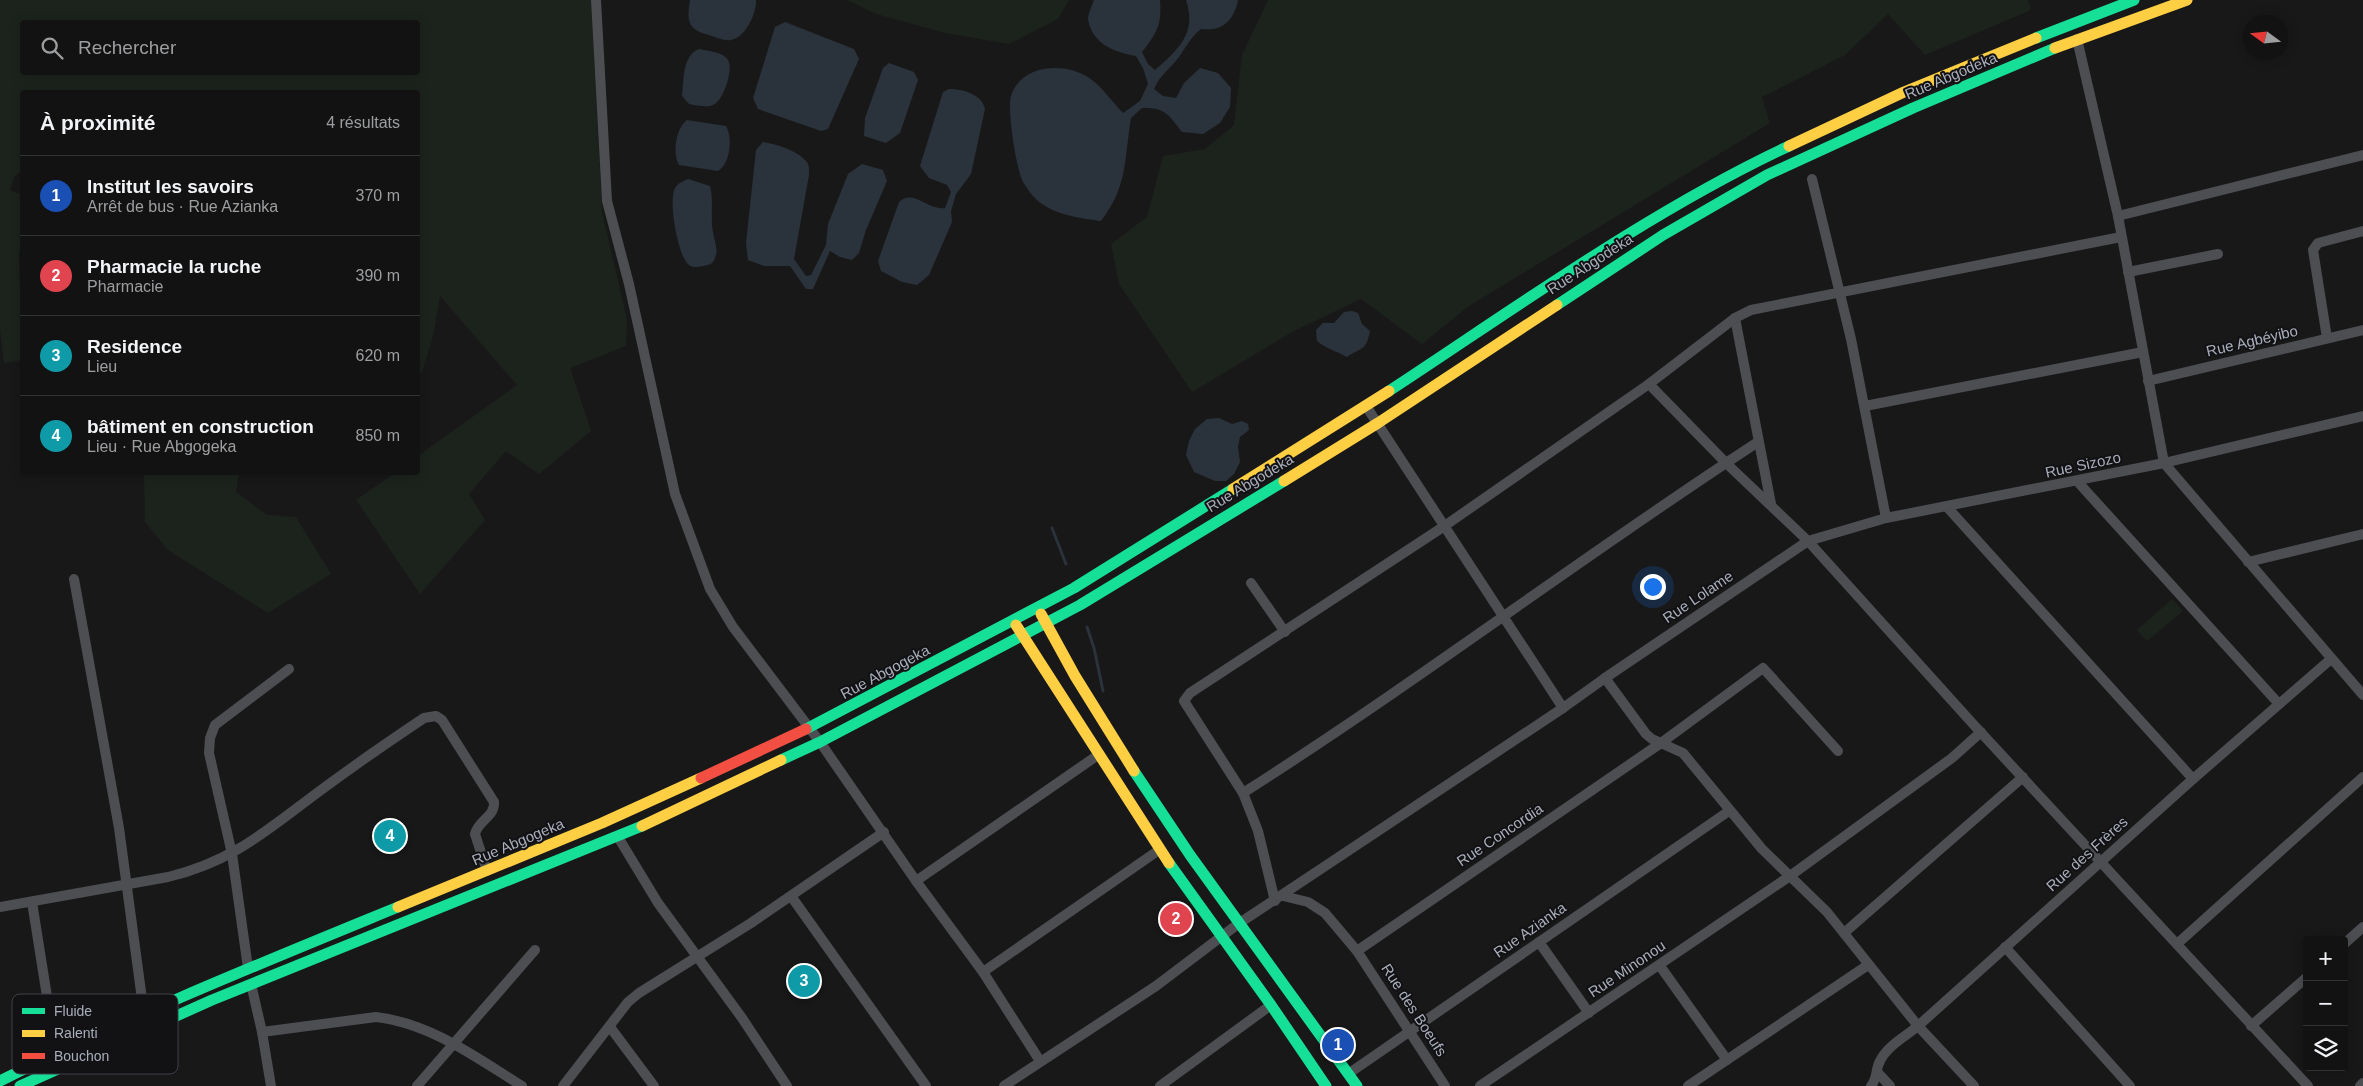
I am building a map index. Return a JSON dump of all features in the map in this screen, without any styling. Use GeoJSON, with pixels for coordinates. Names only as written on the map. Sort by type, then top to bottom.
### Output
{"type":"FeatureCollection","features":[{"type":"Feature","properties":{"kind":"main road","name":"Rue Abgodeka"},"geometry":{"type":"LineString","coordinates":[[1038,608],[1366,406],[1568,273],[1654,220],[1757,161],[1904,92],[2078,20],[2134,0]]}},
{"type":"Feature","properties":{"kind":"main road","name":"Rue Abgodeka"},"geometry":{"type":"LineString","coordinates":[[1023,637],[1089,600],[1378,423],[1655,240],[1721,200],[1768,175],[1914,108],[2077,39],[2187,0]]}},
{"type":"Feature","properties":{"kind":"main road","name":"Rue Abgogeka"},"geometry":{"type":"LineString","coordinates":[[178,999],[248,968],[602,823],[809,728],[1038,608]]}},
{"type":"Feature","properties":{"kind":"main road"},"geometry":{"type":"LineString","coordinates":[[1038,608],[1104,724],[1176,835],[1356,1086]]}},
{"type":"Feature","properties":{"kind":"main road"},"geometry":{"type":"LineString","coordinates":[[1014,621],[1159,850],[1271,1005],[1326,1086]]}},
{"type":"Feature","properties":{"kind":"main road"},"geometry":{"type":"LineString","coordinates":[[178,1016],[251,984],[618,837],[820,742],[1023,637]]}},
{"type":"Feature","properties":{"kind":"main road","name":"Rue Abgogeka"},"geometry":{"type":"LineString","coordinates":[[0,1081],[14,1074]]}},
{"type":"Feature","properties":{"kind":"main road"},"geometry":{"type":"LineString","coordinates":[[20,1086],[47,1074]]}},
{"type":"Feature","properties":{"kind":"street"},"geometry":{"type":"LineString","coordinates":[[596,0],[607,201],[631,294],[675,494],[710,588],[718,605],[820,742],[884,832],[916,882],[983,972],[1040,1062]]}},
{"type":"Feature","properties":{"kind":"street"},"geometry":{"type":"LineString","coordinates":[[2077,39],[2118,216],[2164,463],[2363,695]]}},
{"type":"Feature","properties":{"kind":"street"},"geometry":{"type":"LineString","coordinates":[[2118,216],[2363,155]]}},
{"type":"Feature","properties":{"kind":"street"},"geometry":{"type":"LineString","coordinates":[[1812,179],[1840,292],[1865,406],[1886,518]]}},
{"type":"Feature","properties":{"kind":"street"},"geometry":{"type":"LineString","coordinates":[[2327,338],[2313,250],[2318,243],[2363,231]]}},
{"type":"Feature","properties":{"kind":"street"},"geometry":{"type":"LineString","coordinates":[[1279,899],[1258,831],[1243,793],[1184,701],[1190,693],[1443,527],[1649,384],[1735,318],[1751,310],[1778,303],[2121,237]]}},
{"type":"Feature","properties":{"kind":"street"},"geometry":{"type":"LineString","coordinates":[[2128,272],[2218,254]]}},
{"type":"Feature","properties":{"kind":"street"},"geometry":{"type":"LineString","coordinates":[[1735,318],[1771,504]]}},
{"type":"Feature","properties":{"kind":"street","name":"Rue Agbéyibo"},"geometry":{"type":"LineString","coordinates":[[2148,381],[2363,330]]}},
{"type":"Feature","properties":{"kind":"street"},"geometry":{"type":"LineString","coordinates":[[1865,406],[2143,352]]}},
{"type":"Feature","properties":{"kind":"street"},"geometry":{"type":"LineString","coordinates":[[1649,384],[1726,463],[1808,540],[2100,862],[2308,1086]]}},
{"type":"Feature","properties":{"kind":"street"},"geometry":{"type":"LineString","coordinates":[[1366,406],[1562,708]]}},
{"type":"Feature","properties":{"kind":"street","name":"Rue Sizozo"},"geometry":{"type":"LineString","coordinates":[[1808,540],[1886,518],[2077,482],[2363,416]]}},
{"type":"Feature","properties":{"kind":"street"},"geometry":{"type":"LineString","coordinates":[[1243,793],[1300,757],[1758,442]]}},
{"type":"Feature","properties":{"kind":"street"},"geometry":{"type":"LineString","coordinates":[[2077,482],[2279,704]]}},
{"type":"Feature","properties":{"kind":"street"},"geometry":{"type":"LineString","coordinates":[[1947,507],[2193,779]]}},
{"type":"Feature","properties":{"kind":"street"},"geometry":{"type":"LineString","coordinates":[[2248,562],[2363,534]]}},
{"type":"Feature","properties":{"kind":"street","name":"Rue Lolame"},"geometry":{"type":"LineString","coordinates":[[1004,1086],[1156,986],[1238,924],[1279,899],[1808,540]]}},
{"type":"Feature","properties":{"kind":"street"},"geometry":{"type":"LineString","coordinates":[[74,579],[98,704],[141,994]]}},
{"type":"Feature","properties":{"kind":"street"},"geometry":{"type":"LineString","coordinates":[[1251,583],[1284,632]]}},
{"type":"Feature","properties":{"kind":"street","name":"Rue des Frères"},"geometry":{"type":"LineString","coordinates":[[1875,1079],[1879,1062],[1885,1053],[1918,1026],[2193,779],[2331,659]]}},
{"type":"Feature","properties":{"kind":"street","name":"Rue Concordia"},"geometry":{"type":"LineString","coordinates":[[1357,951],[1661,744],[1763,668],[1838,751]]}},
{"type":"Feature","properties":{"kind":"street"},"geometry":{"type":"LineString","coordinates":[[248,968],[232,854],[209,753],[210,738],[215,725],[289,669]]}},
{"type":"Feature","properties":{"kind":"street"},"geometry":{"type":"LineString","coordinates":[[1605,678],[1646,734],[1661,744],[1683,753],[1729,810],[1790,876],[1827,912],[1918,1026],[1974,1086]]}},
{"type":"Feature","properties":{"kind":"street"},"geometry":{"type":"LineString","coordinates":[[0,907],[195,871],[232,854],[272,828],[383,745],[424,718],[436,716],[442,720],[494,802],[491,814],[476,829],[475,834],[487,871]]}},
{"type":"Feature","properties":{"kind":"street","name":"Rue Minonou"},"geometry":{"type":"LineString","coordinates":[[1480,1086],[1660,966],[1790,876],[1952,758],[1981,732]]}},
{"type":"Feature","properties":{"kind":"street"},"geometry":{"type":"LineString","coordinates":[[916,882],[1098,755]]}},
{"type":"Feature","properties":{"kind":"street"},"geometry":{"type":"LineString","coordinates":[[1844,934],[2023,777]]}},
{"type":"Feature","properties":{"kind":"street"},"geometry":{"type":"LineString","coordinates":[[2177,944],[2363,777]]}},
{"type":"Feature","properties":{"kind":"street","name":"Rue Azianka"},"geometry":{"type":"LineString","coordinates":[[1348,1074],[1729,810]]}},
{"type":"Feature","properties":{"kind":"street"},"geometry":{"type":"LineString","coordinates":[[563,1086],[628,1002],[639,993],[791,896],[884,832]]}},
{"type":"Feature","properties":{"kind":"street"},"geometry":{"type":"LineString","coordinates":[[618,837],[658,903],[742,1018],[787,1086]]}},
{"type":"Feature","properties":{"kind":"street"},"geometry":{"type":"LineString","coordinates":[[983,972],[1159,850]]}},
{"type":"Feature","properties":{"kind":"street"},"geometry":{"type":"LineString","coordinates":[[791,896],[926,1086]]}},
{"type":"Feature","properties":{"kind":"street","name":"Rue des Boeufs"},"geometry":{"type":"LineString","coordinates":[[1279,899],[1300,899],[1317,906],[1357,951],[1445,1086]]}},
{"type":"Feature","properties":{"kind":"street"},"geometry":{"type":"LineString","coordinates":[[32,902],[47,994]]}},
{"type":"Feature","properties":{"kind":"street"},"geometry":{"type":"LineString","coordinates":[[2348,940],[2363,927]]}},
{"type":"Feature","properties":{"kind":"street"},"geometry":{"type":"LineString","coordinates":[[1540,942],[1589,1013]]}},
{"type":"Feature","properties":{"kind":"street"},"geometry":{"type":"LineString","coordinates":[[2005,947],[2130,1086]]}},
{"type":"Feature","properties":{"kind":"street"},"geometry":{"type":"LineString","coordinates":[[417,1086],[535,950]]}},
{"type":"Feature","properties":{"kind":"street"},"geometry":{"type":"LineString","coordinates":[[1688,1086],[1868,965]]}},
{"type":"Feature","properties":{"kind":"street"},"geometry":{"type":"LineString","coordinates":[[1660,966],[1728,1060]]}},
{"type":"Feature","properties":{"kind":"street"},"geometry":{"type":"LineString","coordinates":[[2251,1026],[2303,980]]}},
{"type":"Feature","properties":{"kind":"street"},"geometry":{"type":"LineString","coordinates":[[251,984],[262,1032],[271,1086]]}},
{"type":"Feature","properties":{"kind":"street"},"geometry":{"type":"LineString","coordinates":[[1160,1086],[1271,1005]]}},
{"type":"Feature","properties":{"kind":"street"},"geometry":{"type":"LineString","coordinates":[[262,1032],[376,1017],[393,1019],[413,1025],[454,1044],[522,1086]]}},
{"type":"Feature","properties":{"kind":"street"},"geometry":{"type":"LineString","coordinates":[[610,1027],[654,1086]]}},
{"type":"Feature","properties":{"kind":"street"},"geometry":{"type":"LineString","coordinates":[[1875,1079],[1890,1086]]}},
{"type":"Feature","properties":{"kind":"street"},"geometry":{"type":"LineString","coordinates":[[2360,1086],[2363,1083]]}},
{"type":"Feature","properties":{"kind":"shaded area"},"geometry":{"type":"Polygon","coordinates":[[[0,0],[591,0],[602,212],[627,319],[626,346],[570,368],[591,431],[539,474],[506,451],[469,494],[485,520],[420,594],[356,500],[392,475],[420,475],[420,455],[517,385],[440,296],[433,336],[420,374],[420,90],[20,90],[20,172],[14,177],[10,190],[20,194],[20,360],[4,363],[0,330],[0,0]]]}},
{"type":"Feature","properties":{"kind":"shaded area"},"geometry":{"type":"Polygon","coordinates":[[[690,0],[756,0],[756,5],[749,24],[741,35],[731,40],[726,40],[704,34],[691,25],[689,20],[690,0]]]}},
{"type":"Feature","properties":{"kind":"shaded area"},"geometry":{"type":"Polygon","coordinates":[[[847,0],[1069,0],[1058,19],[1009,44],[945,33],[876,14],[847,0]]]}},
{"type":"Feature","properties":{"kind":"shaded area"},"geometry":{"type":"Polygon","coordinates":[[[1094,0],[1160,0],[1160,16],[1157,28],[1142,52],[1148,64],[1155,70],[1172,55],[1184,40],[1189,22],[1186,0],[1238,0],[1234,13],[1226,23],[1216,29],[1201,29],[1194,35],[1154,89],[1163,96],[1176,98],[1184,83],[1200,68],[1218,73],[1231,88],[1230,107],[1220,123],[1203,134],[1182,132],[1166,113],[1156,109],[1142,108],[1131,118],[1121,184],[1110,208],[1101,221],[1059,212],[1044,205],[1033,196],[1020,175],[1010,113],[1011,96],[1016,85],[1024,77],[1044,69],[1067,69],[1088,77],[1102,89],[1123,113],[1140,101],[1148,84],[1143,68],[1136,56],[1112,49],[1099,41],[1094,35],[1088,19],[1094,0]]]}},
{"type":"Feature","properties":{"kind":"shaded area"},"geometry":{"type":"Polygon","coordinates":[[[1268,0],[2028,0],[2031,10],[1925,55],[1888,14],[1845,55],[1762,97],[1770,123],[1469,306],[1422,344],[1361,299],[1292,332],[1192,392],[1119,284],[1111,244],[1147,217],[1163,156],[1205,149],[1234,125],[1242,55],[1268,0]]]}},
{"type":"Feature","properties":{"kind":"shaded area"},"geometry":{"type":"Polygon","coordinates":[[[785,22],[854,49],[859,59],[828,129],[821,131],[758,109],[753,98],[775,27],[785,22]]]}},
{"type":"Feature","properties":{"kind":"shaded area"},"geometry":{"type":"Polygon","coordinates":[[[699,49],[723,55],[729,64],[729,77],[724,92],[717,103],[711,106],[689,104],[682,96],[685,69],[689,57],[699,49]]]}},
{"type":"Feature","properties":{"kind":"shaded area"},"geometry":{"type":"Polygon","coordinates":[[[889,63],[914,72],[918,80],[900,133],[886,143],[864,136],[865,118],[883,68],[889,63]]]}},
{"type":"Feature","properties":{"kind":"shaded area"},"geometry":{"type":"Polygon","coordinates":[[[949,89],[971,93],[980,100],[985,109],[971,174],[956,194],[951,211],[952,222],[929,275],[917,285],[902,282],[881,271],[878,261],[899,202],[904,198],[910,197],[939,208],[945,208],[951,192],[947,185],[929,178],[920,166],[943,92],[949,89]]]}},
{"type":"Feature","properties":{"kind":"shaded area"},"geometry":{"type":"Polygon","coordinates":[[[687,120],[726,126],[730,144],[728,157],[722,168],[718,171],[679,165],[676,154],[676,141],[680,129],[687,120]]]}},
{"type":"Feature","properties":{"kind":"shaded area"},"geometry":{"type":"Polygon","coordinates":[[[763,142],[791,150],[801,156],[808,165],[809,175],[794,259],[806,276],[811,275],[826,245],[828,224],[848,174],[862,164],[883,170],[887,181],[866,230],[859,253],[852,260],[840,257],[830,251],[813,289],[806,289],[790,266],[764,266],[748,260],[746,243],[756,150],[763,142]]]}},
{"type":"Feature","properties":{"kind":"shaded area"},"geometry":{"type":"Polygon","coordinates":[[[688,179],[710,186],[711,192],[712,226],[716,255],[710,264],[697,267],[689,265],[681,252],[674,218],[674,191],[677,185],[688,179]]]}},
{"type":"Feature","properties":{"kind":"shaded area"},"geometry":{"type":"Polygon","coordinates":[[[1352,311],[1358,313],[1362,324],[1370,331],[1365,345],[1347,357],[1317,341],[1316,330],[1323,323],[1334,323],[1344,312],[1352,311]]]}},
{"type":"Feature","properties":{"kind":"shaded area"},"geometry":{"type":"Polygon","coordinates":[[[1219,418],[1232,424],[1242,421],[1248,424],[1249,430],[1240,437],[1238,447],[1240,462],[1234,474],[1226,481],[1215,481],[1194,472],[1186,455],[1189,441],[1195,429],[1207,419],[1219,418]]]}},
{"type":"Feature","properties":{"kind":"shaded area"},"geometry":{"type":"Polygon","coordinates":[[[144,475],[239,475],[236,492],[267,515],[296,517],[331,574],[268,613],[168,550],[145,522],[144,475]]]}},
{"type":"Feature","properties":{"kind":"shaded area"},"geometry":{"type":"Polygon","coordinates":[[[2172,599],[2183,611],[2147,641],[2137,630],[2172,599]]]}},
{"type":"Feature","properties":{"kind":"waterway"},"geometry":{"type":"LineString","coordinates":[[1052,528],[1066,564]]}},
{"type":"Feature","properties":{"kind":"waterway"},"geometry":{"type":"LineString","coordinates":[[1087,627],[1094,648],[1103,691]]}},
{"type":"Feature","properties":{"kind":"traffic: fast"},"geometry":{"type":"LineString","coordinates":[[2036,38],[2134,0]]}},
{"type":"Feature","properties":{"kind":"traffic: fast"},"geometry":{"type":"LineString","coordinates":[[1557,305],[1663,235],[1767,175],[1913,108],[2055,48]]}},
{"type":"Feature","properties":{"kind":"traffic: fast"},"geometry":{"type":"LineString","coordinates":[[1389,391],[1635,230],[1737,172],[1789,146]]}},
{"type":"Feature","properties":{"kind":"traffic: fast"},"geometry":{"type":"LineString","coordinates":[[781,760],[820,742],[1080,605],[1284,481]]}},
{"type":"Feature","properties":{"kind":"traffic: fast"},"geometry":{"type":"LineString","coordinates":[[806,729],[1074,588],[1233,489]]}},
{"type":"Feature","properties":{"kind":"traffic: fast"},"geometry":{"type":"LineString","coordinates":[[1134,771],[1190,855],[1357,1086]]}},
{"type":"Feature","properties":{"kind":"traffic: fast"},"geometry":{"type":"LineString","coordinates":[[178,1015],[642,826]]}},
{"type":"Feature","properties":{"kind":"traffic: fast"},"geometry":{"type":"LineString","coordinates":[[1169,863],[1271,1005],[1326,1086]]}},
{"type":"Feature","properties":{"kind":"traffic: fast"},"geometry":{"type":"LineString","coordinates":[[178,999],[398,907]]}},
{"type":"Feature","properties":{"kind":"traffic: fast"},"geometry":{"type":"LineString","coordinates":[[0,1081],[14,1074]]}},
{"type":"Feature","properties":{"kind":"traffic: fast"},"geometry":{"type":"LineString","coordinates":[[20,1086],[47,1074]]}},
{"type":"Feature","properties":{"kind":"traffic: slow"},"geometry":{"type":"LineString","coordinates":[[2055,48],[2187,0]]}},
{"type":"Feature","properties":{"kind":"traffic: slow"},"geometry":{"type":"LineString","coordinates":[[1789,146],[1904,92],[2036,38]]}},
{"type":"Feature","properties":{"kind":"traffic: slow"},"geometry":{"type":"LineString","coordinates":[[1284,481],[1378,423],[1557,305]]}},
{"type":"Feature","properties":{"kind":"traffic: slow"},"geometry":{"type":"LineString","coordinates":[[1233,489],[1389,391]]}},
{"type":"Feature","properties":{"kind":"traffic: slow"},"geometry":{"type":"LineString","coordinates":[[1041,614],[1075,676],[1134,771]]}},
{"type":"Feature","properties":{"kind":"traffic: slow"},"geometry":{"type":"LineString","coordinates":[[1016,625],[1169,863]]}},
{"type":"Feature","properties":{"kind":"traffic: slow"},"geometry":{"type":"LineString","coordinates":[[642,826],[781,760]]}},
{"type":"Feature","properties":{"kind":"traffic: slow"},"geometry":{"type":"LineString","coordinates":[[398,907],[602,823],[701,778]]}},
{"type":"Feature","properties":{"kind":"traffic: jam"},"geometry":{"type":"LineString","coordinates":[[701,778],[806,729]]}},
{"type":"Feature","properties":{"kind":"place","name":"bâtiment en construction"},"geometry":{"type":"Point","coordinates":[390,836]}},
{"type":"Feature","properties":{"kind":"place","name":"Pharmacie la ruche"},"geometry":{"type":"Point","coordinates":[1176,919]}},
{"type":"Feature","properties":{"kind":"place","name":"Residence"},"geometry":{"type":"Point","coordinates":[804,981]}},
{"type":"Feature","properties":{"kind":"place","name":"Institut les savoirs"},"geometry":{"type":"Point","coordinates":[1338,1045]}}]}
